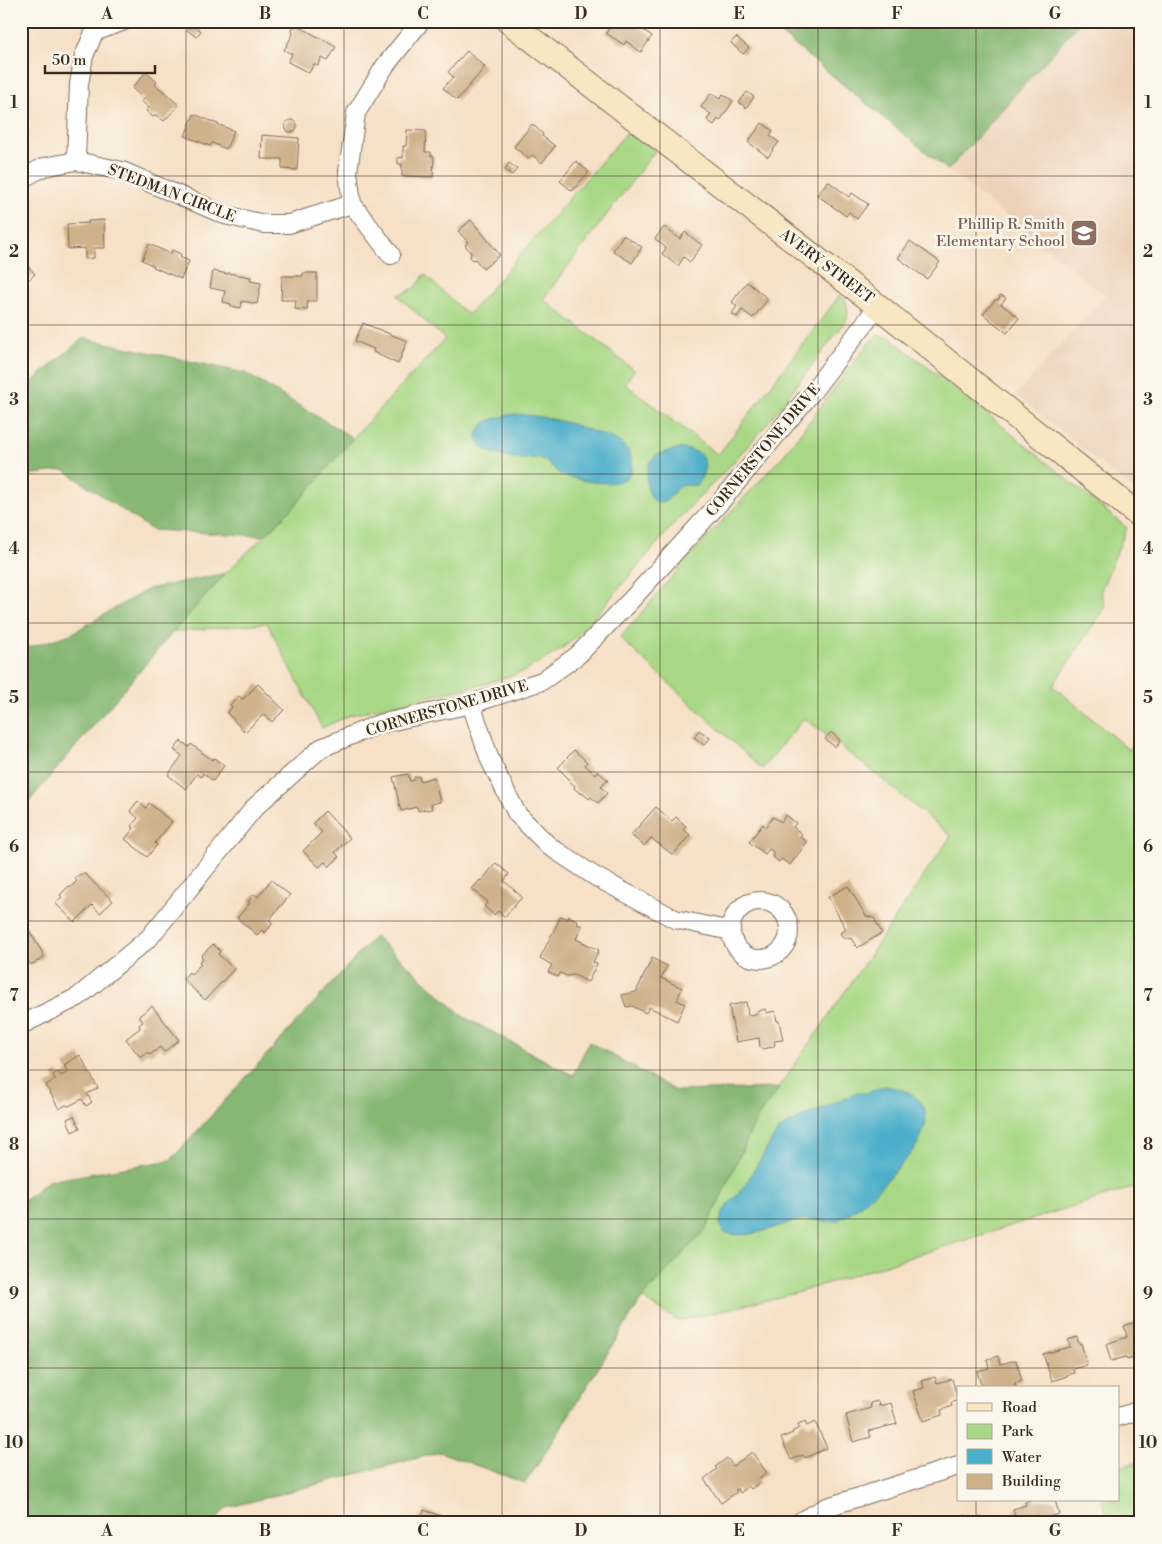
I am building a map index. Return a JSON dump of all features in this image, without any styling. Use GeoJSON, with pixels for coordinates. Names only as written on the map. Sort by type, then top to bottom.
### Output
{"type":"FeatureCollection","features":[{"type":"Feature","properties":{"kind":"main road","name":"AVERY STREET"},"geometry":{"type":"LineString","coordinates":[[508,21],[878,306],[1141,516]]}},
{"type":"Feature","properties":{"kind":"street"},"geometry":{"type":"LineString","coordinates":[[76,161],[80,84],[84,56],[96,27],[124,21]]}},
{"type":"Feature","properties":{"kind":"street"},"geometry":{"type":"LineString","coordinates":[[391,255],[352,204],[348,172],[356,113],[385,66],[421,21]]}},
{"type":"Feature","properties":{"kind":"street","name":"STEDMAN CIRCLE"},"geometry":{"type":"LineString","coordinates":[[21,179],[44,167],[76,161],[122,171],[225,215],[264,224],[289,224],[352,204]]}},
{"type":"Feature","properties":{"kind":"street","name":"CORNERSTONE DRIVE"},"geometry":{"type":"LineString","coordinates":[[21,1025],[78,997],[149,938],[255,807],[321,748],[379,724],[471,704],[542,681],[578,655],[722,500],[812,392],[878,306]]}},
{"type":"Feature","properties":{"kind":"street"},"geometry":{"type":"LineString","coordinates":[[471,704],[490,760],[517,814],[549,846],[596,877],[675,919],[731,931]]}},
{"type":"Feature","properties":{"kind":"street"},"geometry":{"type":"LineString","coordinates":[[1120,1416],[1141,1410]]}},
{"type":"Feature","properties":{"kind":"street"},"geometry":{"type":"LineString","coordinates":[[798,1523],[827,1507],[957,1466]]}},
{"type":"Feature","properties":{"kind":"shaded area","name":"Phillip R. Smith Elementary School"},"geometry":{"type":"Polygon","coordinates":[[[1081,21],[1141,21],[1141,496],[1016,395],[1105,295],[948,170],[1081,21]]]}},
{"type":"Feature","properties":{"kind":"green space"},"geometry":{"type":"Polygon","coordinates":[[[765,21],[1081,21],[948,170],[765,21]]]}},
{"type":"Feature","properties":{"kind":"green space"},"geometry":{"type":"Polygon","coordinates":[[[629,130],[655,151],[543,299],[634,370],[625,384],[718,455],[840,295],[847,303],[848,313],[846,321],[766,425],[731,465],[678,519],[590,622],[560,650],[525,671],[485,684],[348,716],[322,728],[267,623],[173,632],[226,573],[294,507],[353,438],[445,339],[397,295],[413,288],[420,282],[424,274],[468,315],[629,130]]]}},
{"type":"Feature","properties":{"kind":"green space"},"geometry":{"type":"Polygon","coordinates":[[[878,336],[889,337],[1127,528],[1101,590],[1105,607],[1053,686],[1129,750],[1141,732],[1141,1185],[796,1293],[678,1321],[642,1298],[525,1483],[440,1452],[226,1508],[213,1523],[21,1523],[21,1316],[171,1160],[375,936],[464,1017],[692,1139],[756,1120],[951,836],[804,718],[762,769],[620,638],[687,559],[783,456],[871,340],[878,336]]]}},
{"type":"Feature","properties":{"kind":"green space"},"geometry":{"type":"Polygon","coordinates":[[[83,338],[245,373],[353,438],[294,507],[264,536],[152,530],[64,470],[21,476],[21,391],[83,338]]]}},
{"type":"Feature","properties":{"kind":"green space"},"geometry":{"type":"Polygon","coordinates":[[[226,573],[173,632],[21,811],[21,650],[71,634],[148,589],[226,573]]]}},
{"type":"Feature","properties":{"kind":"green space"},"geometry":{"type":"Polygon","coordinates":[[[375,936],[464,1017],[573,1076],[589,1042],[676,1091],[779,1088],[756,1120],[706,1229],[642,1298],[525,1483],[440,1452],[226,1508],[213,1523],[21,1523],[21,1203],[48,1181],[171,1160],[375,936]]]}},
{"type":"Feature","properties":{"kind":"green space"},"geometry":{"type":"Polygon","coordinates":[[[1136,1463],[1141,1478],[1141,1523],[1109,1523],[1103,1502],[1120,1502],[1120,1467],[1136,1463]]]}},
{"type":"Feature","properties":{"kind":"water"},"geometry":{"type":"Polygon","coordinates":[[[514,414],[538,416],[563,422],[615,439],[625,447],[629,454],[632,465],[630,473],[625,479],[617,482],[608,483],[578,479],[560,474],[547,462],[539,458],[506,457],[492,453],[482,447],[477,438],[480,428],[488,421],[514,414]]]}},
{"type":"Feature","properties":{"kind":"water"},"geometry":{"type":"Polygon","coordinates":[[[677,449],[688,449],[698,453],[704,459],[704,470],[696,485],[680,486],[669,499],[660,503],[651,497],[648,491],[649,463],[657,455],[677,449]]]}},
{"type":"Feature","properties":{"kind":"water"},"geometry":{"type":"Polygon","coordinates":[[[885,1086],[897,1088],[916,1097],[922,1104],[926,1120],[918,1143],[913,1150],[885,1183],[866,1201],[845,1216],[833,1221],[807,1219],[744,1235],[723,1232],[720,1224],[722,1214],[745,1185],[777,1132],[786,1125],[857,1093],[866,1093],[885,1086]]]}},
{"type":"Feature","properties":{"kind":"building"},"geometry":{"type":"Polygon","coordinates":[[[21,21],[29,21],[25,31],[21,29],[21,21]]]}},
{"type":"Feature","properties":{"kind":"building"},"geometry":{"type":"Polygon","coordinates":[[[614,21],[630,21],[652,36],[641,52],[626,41],[624,45],[606,33],[614,21]]]}},
{"type":"Feature","properties":{"kind":"building"},"geometry":{"type":"Polygon","coordinates":[[[192,24],[201,31],[196,37],[187,30],[192,24]]]}},
{"type":"Feature","properties":{"kind":"building"},"geometry":{"type":"Polygon","coordinates":[[[295,24],[336,47],[328,61],[322,58],[318,66],[314,64],[309,73],[288,62],[292,54],[284,50],[293,34],[292,30],[295,24]]]}},
{"type":"Feature","properties":{"kind":"building"},"geometry":{"type":"Polygon","coordinates":[[[736,37],[749,48],[743,54],[731,43],[736,37]]]}},
{"type":"Feature","properties":{"kind":"building"},"geometry":{"type":"Polygon","coordinates":[[[467,51],[485,67],[457,100],[443,88],[453,77],[448,72],[467,51]]]}},
{"type":"Feature","properties":{"kind":"building"},"geometry":{"type":"Polygon","coordinates":[[[146,72],[157,82],[155,84],[179,105],[164,121],[156,115],[153,117],[146,111],[149,108],[141,101],[144,99],[132,88],[146,72]]]}},
{"type":"Feature","properties":{"kind":"building"},"geometry":{"type":"Polygon","coordinates":[[[21,85],[26,95],[21,97],[21,85]]]}},
{"type":"Feature","properties":{"kind":"building"},"geometry":{"type":"Polygon","coordinates":[[[747,92],[754,97],[746,108],[739,102],[747,92]]]}},
{"type":"Feature","properties":{"kind":"building"},"geometry":{"type":"Polygon","coordinates":[[[711,93],[720,99],[723,94],[733,101],[720,121],[718,119],[714,125],[707,120],[711,114],[701,107],[711,93]]]}},
{"type":"Feature","properties":{"kind":"building"},"geometry":{"type":"Polygon","coordinates":[[[21,102],[26,112],[21,114],[21,102]]]}},
{"type":"Feature","properties":{"kind":"building"},"geometry":{"type":"Polygon","coordinates":[[[194,114],[234,131],[226,149],[212,143],[210,146],[185,136],[194,114]]]}},
{"type":"Feature","properties":{"kind":"building"},"geometry":{"type":"Polygon","coordinates":[[[291,120],[297,126],[291,132],[285,126],[291,120]]]}},
{"type":"Feature","properties":{"kind":"building"},"geometry":{"type":"Polygon","coordinates":[[[762,123],[773,131],[770,136],[779,142],[768,157],[748,142],[762,123]]]}},
{"type":"Feature","properties":{"kind":"building"},"geometry":{"type":"Polygon","coordinates":[[[532,124],[543,134],[542,136],[555,146],[542,163],[532,155],[529,159],[514,147],[532,124]]]}},
{"type":"Feature","properties":{"kind":"building"},"geometry":{"type":"Polygon","coordinates":[[[407,130],[426,131],[425,152],[431,152],[431,156],[434,156],[433,177],[402,176],[402,164],[398,164],[398,157],[403,158],[403,146],[406,146],[407,130]]]}},
{"type":"Feature","properties":{"kind":"building"},"geometry":{"type":"Polygon","coordinates":[[[262,135],[299,138],[297,170],[282,169],[282,159],[261,159],[262,135]]]}},
{"type":"Feature","properties":{"kind":"building"},"geometry":{"type":"Polygon","coordinates":[[[576,161],[589,172],[572,191],[560,181],[576,161]]]}},
{"type":"Feature","properties":{"kind":"building"},"geometry":{"type":"Polygon","coordinates":[[[509,163],[517,169],[512,175],[505,170],[509,163]]]}},
{"type":"Feature","properties":{"kind":"building"},"geometry":{"type":"Polygon","coordinates":[[[828,181],[849,197],[852,193],[868,204],[857,219],[849,212],[846,216],[817,195],[828,181]]]}},
{"type":"Feature","properties":{"kind":"building"},"geometry":{"type":"Polygon","coordinates":[[[104,220],[105,248],[94,248],[94,258],[85,259],[85,248],[68,249],[67,224],[104,220]]]}},
{"type":"Feature","properties":{"kind":"building"},"geometry":{"type":"Polygon","coordinates":[[[471,220],[500,255],[483,269],[475,259],[473,260],[470,257],[471,253],[465,245],[468,242],[458,231],[471,220]]]}},
{"type":"Feature","properties":{"kind":"building"},"geometry":{"type":"Polygon","coordinates":[[[664,227],[680,239],[685,232],[702,245],[690,262],[684,257],[678,266],[662,254],[666,248],[655,239],[664,227]]]}},
{"type":"Feature","properties":{"kind":"building"},"geometry":{"type":"Polygon","coordinates":[[[623,235],[642,247],[632,263],[613,251],[623,235]]]}},
{"type":"Feature","properties":{"kind":"building"},"geometry":{"type":"Polygon","coordinates":[[[910,241],[940,262],[927,279],[898,258],[910,241]]]}},
{"type":"Feature","properties":{"kind":"building"},"geometry":{"type":"Polygon","coordinates":[[[149,244],[171,254],[172,250],[181,254],[180,257],[189,261],[181,279],[142,260],[149,244]]]}},
{"type":"Feature","properties":{"kind":"building"},"geometry":{"type":"Polygon","coordinates":[[[21,258],[35,274],[21,287],[21,258]]]}},
{"type":"Feature","properties":{"kind":"building"},"geometry":{"type":"Polygon","coordinates":[[[213,271],[251,277],[250,281],[261,283],[257,304],[242,301],[241,308],[223,302],[225,291],[210,288],[213,271]]]}},
{"type":"Feature","properties":{"kind":"building"},"geometry":{"type":"Polygon","coordinates":[[[303,273],[317,273],[317,301],[308,301],[307,310],[295,309],[296,300],[281,300],[282,276],[303,276],[303,273]]]}},
{"type":"Feature","properties":{"kind":"building"},"geometry":{"type":"Polygon","coordinates":[[[747,282],[768,299],[753,318],[742,310],[737,317],[732,314],[737,306],[732,302],[747,282]]]}},
{"type":"Feature","properties":{"kind":"building"},"geometry":{"type":"Polygon","coordinates":[[[1001,295],[1006,298],[1001,304],[1019,318],[1007,333],[983,314],[1001,295]]]}},
{"type":"Feature","properties":{"kind":"building"},"geometry":{"type":"Polygon","coordinates":[[[363,323],[407,341],[398,364],[373,352],[374,349],[355,341],[363,323]]]}},
{"type":"Feature","properties":{"kind":"building"},"geometry":{"type":"Polygon","coordinates":[[[258,684],[284,710],[272,722],[264,714],[245,732],[227,713],[232,707],[230,705],[239,696],[243,699],[258,684]]]}},
{"type":"Feature","properties":{"kind":"building"},"geometry":{"type":"Polygon","coordinates":[[[699,730],[710,738],[704,745],[694,737],[699,730]]]}},
{"type":"Feature","properties":{"kind":"building"},"geometry":{"type":"Polygon","coordinates":[[[831,732],[840,740],[835,747],[825,739],[831,732]]]}},
{"type":"Feature","properties":{"kind":"building"},"geometry":{"type":"Polygon","coordinates":[[[181,741],[189,747],[191,744],[212,760],[214,758],[224,766],[213,781],[203,773],[201,777],[197,774],[186,789],[168,775],[182,756],[174,750],[181,741]]]}},
{"type":"Feature","properties":{"kind":"building"},"geometry":{"type":"Polygon","coordinates":[[[574,750],[587,762],[585,765],[595,774],[597,771],[608,780],[601,787],[607,793],[598,803],[574,788],[575,786],[558,768],[574,750]]]}},
{"type":"Feature","properties":{"kind":"building"},"geometry":{"type":"Polygon","coordinates":[[[408,774],[410,781],[414,780],[414,777],[419,776],[420,781],[434,777],[440,802],[431,804],[432,809],[418,811],[417,807],[401,811],[393,777],[408,774]]]}},
{"type":"Feature","properties":{"kind":"building"},"geometry":{"type":"Polygon","coordinates":[[[138,801],[146,808],[149,803],[172,822],[155,843],[157,845],[147,857],[125,839],[134,828],[131,826],[138,818],[130,811],[138,801]]]}},
{"type":"Feature","properties":{"kind":"building"},"geometry":{"type":"Polygon","coordinates":[[[656,807],[672,821],[676,817],[686,826],[683,829],[690,835],[673,855],[651,838],[644,846],[631,835],[656,807]]]}},
{"type":"Feature","properties":{"kind":"building"},"geometry":{"type":"Polygon","coordinates":[[[325,811],[350,838],[335,852],[339,857],[329,867],[325,862],[319,867],[303,851],[322,832],[313,823],[325,811]]]}},
{"type":"Feature","properties":{"kind":"building"},"geometry":{"type":"Polygon","coordinates":[[[786,815],[796,823],[793,827],[802,834],[800,837],[807,842],[790,865],[781,859],[779,862],[772,856],[774,853],[769,849],[765,854],[749,842],[763,824],[766,827],[773,817],[781,822],[786,815]]]}},
{"type":"Feature","properties":{"kind":"building"},"geometry":{"type":"Polygon","coordinates":[[[496,863],[509,874],[504,881],[522,897],[505,917],[498,911],[494,915],[484,906],[488,902],[472,889],[496,863]]]}},
{"type":"Feature","properties":{"kind":"building"},"geometry":{"type":"Polygon","coordinates":[[[85,874],[113,901],[100,913],[92,905],[75,922],[55,903],[62,897],[60,895],[69,886],[71,887],[77,881],[75,879],[79,875],[85,874]]]}},
{"type":"Feature","properties":{"kind":"building"},"geometry":{"type":"Polygon","coordinates":[[[271,880],[290,895],[269,920],[273,923],[265,933],[262,930],[257,935],[237,918],[250,903],[248,902],[254,894],[258,897],[271,880]]]}},
{"type":"Feature","properties":{"kind":"building"},"geometry":{"type":"Polygon","coordinates":[[[848,886],[866,916],[874,918],[882,933],[857,948],[851,938],[847,937],[844,939],[840,933],[846,929],[828,897],[848,886]]]}},
{"type":"Feature","properties":{"kind":"building"},"geometry":{"type":"Polygon","coordinates":[[[561,916],[568,919],[569,916],[578,921],[577,924],[582,926],[576,939],[599,950],[593,962],[597,964],[588,982],[574,975],[567,976],[560,973],[558,977],[548,972],[552,965],[540,958],[561,916]]]}},
{"type":"Feature","properties":{"kind":"building"},"geometry":{"type":"Polygon","coordinates":[[[23,921],[44,955],[43,958],[31,965],[26,957],[21,959],[21,922],[23,921]]]}},
{"type":"Feature","properties":{"kind":"building"},"geometry":{"type":"Polygon","coordinates":[[[213,944],[220,951],[218,954],[234,969],[205,1000],[183,979],[189,972],[191,974],[201,964],[199,962],[203,958],[201,956],[213,944]]]}},
{"type":"Feature","properties":{"kind":"building"},"geometry":{"type":"Polygon","coordinates":[[[652,958],[667,966],[661,978],[682,988],[677,1000],[685,1004],[677,1021],[649,1007],[646,1013],[632,1006],[626,1007],[622,995],[636,992],[652,958]]]}},
{"type":"Feature","properties":{"kind":"building"},"geometry":{"type":"Polygon","coordinates":[[[746,1002],[748,1015],[756,1014],[758,1011],[766,1009],[766,1013],[775,1011],[783,1040],[774,1041],[775,1045],[773,1047],[763,1049],[760,1047],[759,1038],[736,1042],[729,1006],[746,1002]]]}},
{"type":"Feature","properties":{"kind":"building"},"geometry":{"type":"Polygon","coordinates":[[[152,1006],[179,1040],[164,1052],[160,1047],[150,1055],[148,1052],[141,1058],[126,1039],[140,1028],[139,1025],[143,1022],[139,1016],[152,1006]]]}},
{"type":"Feature","properties":{"kind":"building"},"geometry":{"type":"Polygon","coordinates":[[[80,1055],[98,1088],[87,1094],[92,1102],[86,1106],[82,1099],[59,1109],[46,1085],[55,1080],[53,1075],[58,1072],[61,1076],[68,1072],[64,1065],[80,1055]]]}},
{"type":"Feature","properties":{"kind":"building"},"geometry":{"type":"Polygon","coordinates":[[[74,1116],[80,1128],[72,1132],[67,1119],[74,1116]]]}},
{"type":"Feature","properties":{"kind":"building"},"geometry":{"type":"Polygon","coordinates":[[[1135,1322],[1139,1333],[1141,1333],[1141,1356],[1127,1360],[1126,1357],[1111,1361],[1106,1344],[1127,1337],[1124,1326],[1135,1322]]]}},
{"type":"Feature","properties":{"kind":"building"},"geometry":{"type":"Polygon","coordinates":[[[1077,1337],[1079,1344],[1081,1343],[1087,1365],[1073,1369],[1074,1373],[1052,1381],[1043,1354],[1070,1347],[1068,1340],[1077,1337]]]}},
{"type":"Feature","properties":{"kind":"building"},"geometry":{"type":"Polygon","coordinates":[[[998,1356],[1000,1364],[1016,1360],[1022,1381],[1015,1383],[1016,1386],[981,1386],[977,1371],[989,1368],[987,1360],[998,1356]]]}},
{"type":"Feature","properties":{"kind":"building"},"geometry":{"type":"Polygon","coordinates":[[[935,1377],[937,1383],[952,1379],[957,1400],[951,1403],[952,1406],[941,1410],[942,1415],[923,1421],[913,1391],[924,1388],[922,1381],[935,1377]]]}},
{"type":"Feature","properties":{"kind":"building"},"geometry":{"type":"Polygon","coordinates":[[[878,1401],[879,1406],[891,1403],[897,1424],[869,1431],[871,1437],[853,1442],[846,1415],[871,1408],[870,1403],[878,1401]]]}},
{"type":"Feature","properties":{"kind":"building"},"geometry":{"type":"Polygon","coordinates":[[[805,1422],[807,1426],[815,1422],[827,1448],[805,1458],[803,1455],[791,1460],[781,1438],[793,1433],[799,1428],[798,1425],[805,1422]]]}},
{"type":"Feature","properties":{"kind":"building"},"geometry":{"type":"Polygon","coordinates":[[[752,1452],[767,1473],[751,1489],[749,1486],[740,1493],[738,1489],[735,1490],[737,1492],[721,1503],[704,1479],[727,1458],[733,1466],[752,1452]]]}},
{"type":"Feature","properties":{"kind":"building"},"geometry":{"type":"Polygon","coordinates":[[[1025,1502],[1056,1502],[1059,1514],[1033,1522],[1033,1520],[1017,1523],[1013,1509],[1026,1505],[1025,1502]]]}},
{"type":"Feature","properties":{"kind":"building"},"geometry":{"type":"Polygon","coordinates":[[[424,1510],[458,1523],[417,1523],[419,1515],[422,1516],[424,1510]]]}},
{"type":"Feature","properties":{"kind":"building"},"geometry":{"type":"Polygon","coordinates":[[[966,1515],[968,1520],[981,1517],[983,1523],[952,1523],[951,1519],[966,1515]]]}},
{"type":"Feature","properties":{"kind":"building"},"geometry":{"type":"Polygon","coordinates":[[[536,1520],[541,1523],[529,1523],[530,1521],[536,1520]]]}},
{"type":"Feature","properties":{"kind":"place","name":"Phillip R. Smith Elementary School"},"geometry":{"type":"Point","coordinates":[1084,233]}}]}
